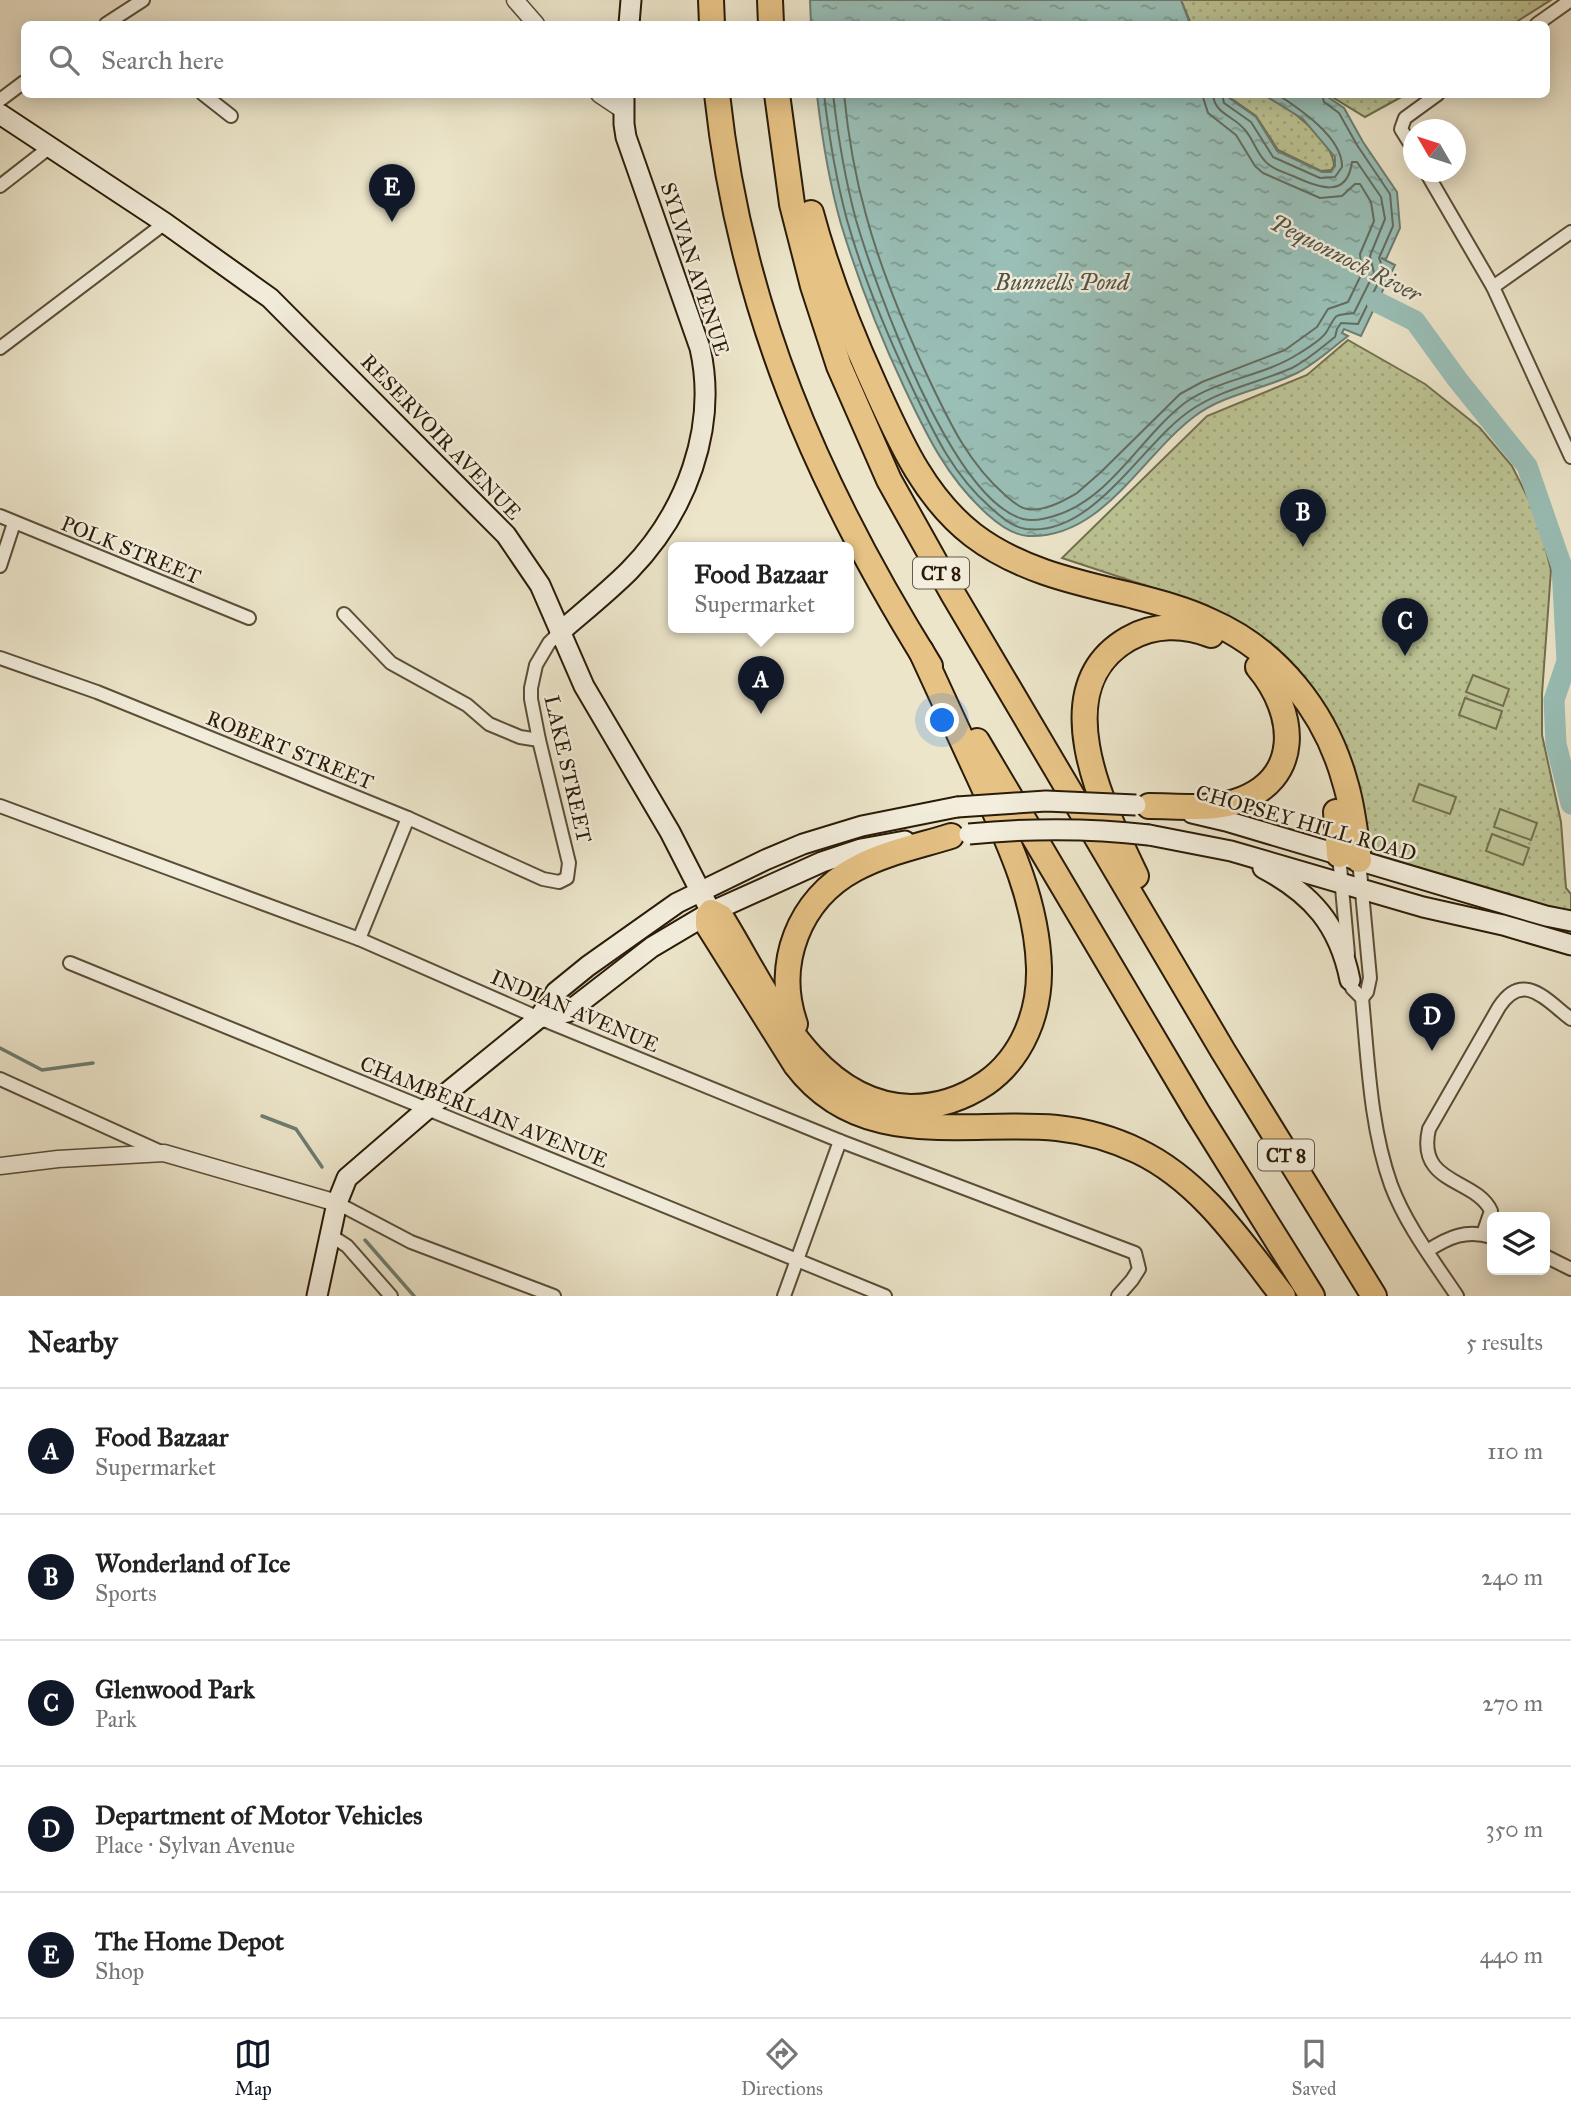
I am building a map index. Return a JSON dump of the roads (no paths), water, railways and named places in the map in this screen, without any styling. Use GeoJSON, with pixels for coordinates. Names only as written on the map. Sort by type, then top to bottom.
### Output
{"type":"FeatureCollection","features":[{"type":"Feature","properties":{"kind":"highway"},"geometry":{"type":"LineString","coordinates":[[710,0],[712,21]]}},
{"type":"Feature","properties":{"kind":"highway"},"geometry":{"type":"LineString","coordinates":[[770,0],[771,21]]}},
{"type":"Feature","properties":{"kind":"highway","name":"CT 8"},"geometry":{"type":"LineString","coordinates":[[718,98],[742,240],[779,366],[808,440],[841,511],[921,651],[988,758],[1197,1112],[1312,1296]]}},
{"type":"Feature","properties":{"kind":"highway","name":"CT 8"},"geometry":{"type":"LineString","coordinates":[[777,98],[792,204],[813,286],[839,366],[904,509],[1200,1013],[1374,1296]]}},
{"type":"Feature","properties":{"kind":"highway"},"geometry":{"type":"LineString","coordinates":[[785,98],[808,201],[837,298],[898,435],[928,488],[951,516],[972,534],[1018,563],[1058,577],[1164,604],[1199,616],[1236,634],[1267,657],[1310,704],[1331,742],[1346,784],[1349,857]]}},
{"type":"Feature","properties":{"kind":"highway"},"geometry":{"type":"LineString","coordinates":[[1200,1013],[1103,803],[1088,751],[1085,730],[1086,701],[1095,673],[1106,657],[1131,637],[1153,629],[1185,627],[1207,633],[1230,645],[1258,667],[1297,713],[1317,748],[1332,788],[1349,857]]}},
{"type":"Feature","properties":{"kind":"highway"},"geometry":{"type":"LineString","coordinates":[[706,901],[721,917],[786,1023],[823,1069],[846,1087],[881,1103],[919,1107],[949,1101],[984,1084],[1006,1065],[1027,1033],[1036,1004],[1039,976],[1035,928],[1022,877],[1001,825],[921,651]]}},
{"type":"Feature","properties":{"kind":"highway"},"geometry":{"type":"LineString","coordinates":[[1142,806],[1209,806],[1234,802],[1256,792],[1274,775],[1284,756],[1287,726],[1280,699],[1258,667]]}},
{"type":"Feature","properties":{"kind":"highway"},"geometry":{"type":"LineString","coordinates":[[823,1069],[800,1038],[788,1001],[788,962],[805,917],[824,892],[855,869],[882,858],[960,835]]}},
{"type":"Feature","properties":{"kind":"highway"},"geometry":{"type":"LineString","coordinates":[[706,901],[708,925],[790,1056],[810,1082],[836,1103],[868,1118],[890,1123],[1057,1128],[1093,1134],[1129,1147],[1172,1171],[1199,1194],[1283,1296]]}},
{"type":"Feature","properties":{"kind":"main road"},"geometry":{"type":"LineString","coordinates":[[629,21],[631,0]]}},
{"type":"Feature","properties":{"kind":"main road","name":"SYLVAN AVENUE"},"geometry":{"type":"LineString","coordinates":[[560,632],[629,571],[666,524],[682,496],[691,472],[704,416],[705,378],[700,348],[626,137],[624,102]]}},
{"type":"Feature","properties":{"kind":"main road","name":"RESERVOIR AVENUE"},"geometry":{"type":"LineString","coordinates":[[0,114],[164,223],[270,298],[495,523],[535,577],[594,705],[670,832],[706,901]]}},
{"type":"Feature","properties":{"kind":"main road","name":"CHOPSEY HILL ROAD"},"geometry":{"type":"LineString","coordinates":[[317,1296],[337,1203],[347,1178],[427,1108],[539,1018],[568,1012],[706,901],[765,860],[822,838],[892,818],[957,807],[1046,801],[1142,806],[1226,821],[1546,916],[1571,921]]}},
{"type":"Feature","properties":{"kind":"main road","name":"CHOPSEY HILL ROAD"},"geometry":{"type":"LineString","coordinates":[[706,901],[785,877],[841,855],[882,844],[1004,830],[1063,829],[1149,835],[1231,851],[1423,907],[1503,925],[1571,945]]}},
{"type":"Feature","properties":{"kind":"main road"},"geometry":{"type":"LineString","coordinates":[[1231,851],[1286,881],[1314,904],[1336,936],[1350,980]]}},
{"type":"Feature","properties":{"kind":"street"},"geometry":{"type":"LineString","coordinates":[[111,21],[143,0]]}},
{"type":"Feature","properties":{"kind":"street"},"geometry":{"type":"LineString","coordinates":[[514,0],[533,21]]}},
{"type":"Feature","properties":{"kind":"street"},"geometry":{"type":"LineString","coordinates":[[1541,21],[1571,0]]}},
{"type":"Feature","properties":{"kind":"street"},"geometry":{"type":"LineString","coordinates":[[0,100],[21,84]]}},
{"type":"Feature","properties":{"kind":"street"},"geometry":{"type":"LineString","coordinates":[[209,98],[231,116]]}},
{"type":"Feature","properties":{"kind":"street"},"geometry":{"type":"LineString","coordinates":[[1405,119],[1432,98]]}},
{"type":"Feature","properties":{"kind":"street"},"geometry":{"type":"LineString","coordinates":[[0,186],[50,147]]}},
{"type":"Feature","properties":{"kind":"street"},"geometry":{"type":"LineString","coordinates":[[1432,182],[1493,288],[1571,457]]}},
{"type":"Feature","properties":{"kind":"street"},"geometry":{"type":"LineString","coordinates":[[0,348],[164,223]]}},
{"type":"Feature","properties":{"kind":"street"},"geometry":{"type":"LineString","coordinates":[[1493,288],[1571,232]]}},
{"type":"Feature","properties":{"kind":"street","name":"POLK STREET"},"geometry":{"type":"LineString","coordinates":[[0,516],[249,618]]}},
{"type":"Feature","properties":{"kind":"street"},"geometry":{"type":"LineString","coordinates":[[0,566],[15,523]]}},
{"type":"Feature","properties":{"kind":"street"},"geometry":{"type":"LineString","coordinates":[[344,614],[391,663],[467,705],[489,724],[520,737],[539,740]]}},
{"type":"Feature","properties":{"kind":"street","name":"LAKE STREET"},"geometry":{"type":"LineString","coordinates":[[560,632],[545,649],[533,672],[531,699],[569,863],[569,873],[564,881]]}},
{"type":"Feature","properties":{"kind":"street","name":"ROBERT STREET"},"geometry":{"type":"LineString","coordinates":[[0,657],[97,692],[408,818],[543,879],[564,881]]}},
{"type":"Feature","properties":{"kind":"street","name":"INDIAN AVENUE"},"geometry":{"type":"LineString","coordinates":[[0,806],[359,939],[539,1018],[840,1141],[1135,1254],[1139,1269],[1118,1296]]}},
{"type":"Feature","properties":{"kind":"street"},"geometry":{"type":"LineString","coordinates":[[359,939],[408,818]]}},
{"type":"Feature","properties":{"kind":"street"},"geometry":{"type":"LineString","coordinates":[[1349,857],[1340,883],[1350,980],[1352,988],[1362,998],[1373,1106],[1383,1156],[1399,1203],[1457,1296]]}},
{"type":"Feature","properties":{"kind":"street"},"geometry":{"type":"LineString","coordinates":[[1349,857],[1362,889],[1370,978],[1367,992],[1362,998]]}},
{"type":"Feature","properties":{"kind":"street","name":"CHAMBERLAIN AVENUE"},"geometry":{"type":"LineString","coordinates":[[69,963],[885,1296]]}},
{"type":"Feature","properties":{"kind":"street"},"geometry":{"type":"LineString","coordinates":[[1490,1212],[1486,1202],[1451,1182],[1438,1170],[1429,1148],[1429,1129],[1499,1007],[1511,992],[1520,988],[1532,990],[1571,1019]]}},
{"type":"Feature","properties":{"kind":"street"},"geometry":{"type":"LineString","coordinates":[[0,1079],[164,1153],[337,1203],[411,1242],[554,1296]]}},
{"type":"Feature","properties":{"kind":"street"},"geometry":{"type":"LineString","coordinates":[[784,1296],[840,1141]]}},
{"type":"Feature","properties":{"kind":"street"},"geometry":{"type":"LineString","coordinates":[[0,1167],[58,1159],[164,1153]]}},
{"type":"Feature","properties":{"kind":"street"},"geometry":{"type":"LineString","coordinates":[[1427,1251],[1456,1235],[1487,1235]]}},
{"type":"Feature","properties":{"kind":"street"},"geometry":{"type":"LineString","coordinates":[[330,1236],[347,1246],[391,1296]]}},
{"type":"Feature","properties":{"kind":"street"},"geometry":{"type":"LineString","coordinates":[[1550,1258],[1571,1269]]}},
{"type":"Feature","properties":{"kind":"water"},"geometry":{"type":"Polygon","coordinates":[[[810,0],[1181,0],[1189,21],[811,21],[810,0]]]}},
{"type":"Feature","properties":{"kind":"water","name":"Bunnells Pond"},"geometry":{"type":"Polygon","coordinates":[[[817,98],[1229,98],[1256,117],[1277,151],[1322,172],[1331,172],[1335,166],[1335,157],[1303,119],[1269,98],[1329,98],[1344,108],[1397,192],[1400,228],[1386,259],[1381,258],[1395,265],[1361,336],[1344,329],[1342,333],[1348,336],[1304,369],[1285,379],[1206,408],[1176,432],[1120,492],[1100,510],[1078,524],[1055,533],[1028,536],[1016,534],[987,514],[960,486],[929,438],[895,367],[862,286],[841,224],[826,160],[817,98]]]}},
{"type":"Feature","properties":{"kind":"waterway","name":"Pequonnock River"},"geometry":{"type":"LineString","coordinates":[[1377,302],[1415,321],[1457,379],[1527,466],[1562,567],[1567,661],[1554,700],[1556,744],[1571,804]]}},
{"type":"Feature","properties":{"kind":"waterway"},"geometry":{"type":"LineString","coordinates":[[0,1048],[42,1070],[93,1063]]}},
{"type":"Feature","properties":{"kind":"waterway"},"geometry":{"type":"LineString","coordinates":[[262,1116],[296,1129],[322,1167]]}},
{"type":"Feature","properties":{"kind":"waterway"},"geometry":{"type":"LineString","coordinates":[[365,1240],[414,1296]]}},
{"type":"Feature","properties":{"kind":"place","name":"The Home Depot"},"geometry":{"type":"Point","coordinates":[392,222]}},
{"type":"Feature","properties":{"kind":"place","name":"Wonderland of Ice"},"geometry":{"type":"Point","coordinates":[1303,547]}},
{"type":"Feature","properties":{"kind":"place","name":"Glenwood Park"},"geometry":{"type":"Point","coordinates":[1405,656]}},
{"type":"Feature","properties":{"kind":"place","name":"Food Bazaar"},"geometry":{"type":"Point","coordinates":[761,714]}},
{"type":"Feature","properties":{"kind":"place","name":"Department of Motor Vehicles"},"geometry":{"type":"Point","coordinates":[1432,1051]}}]}
